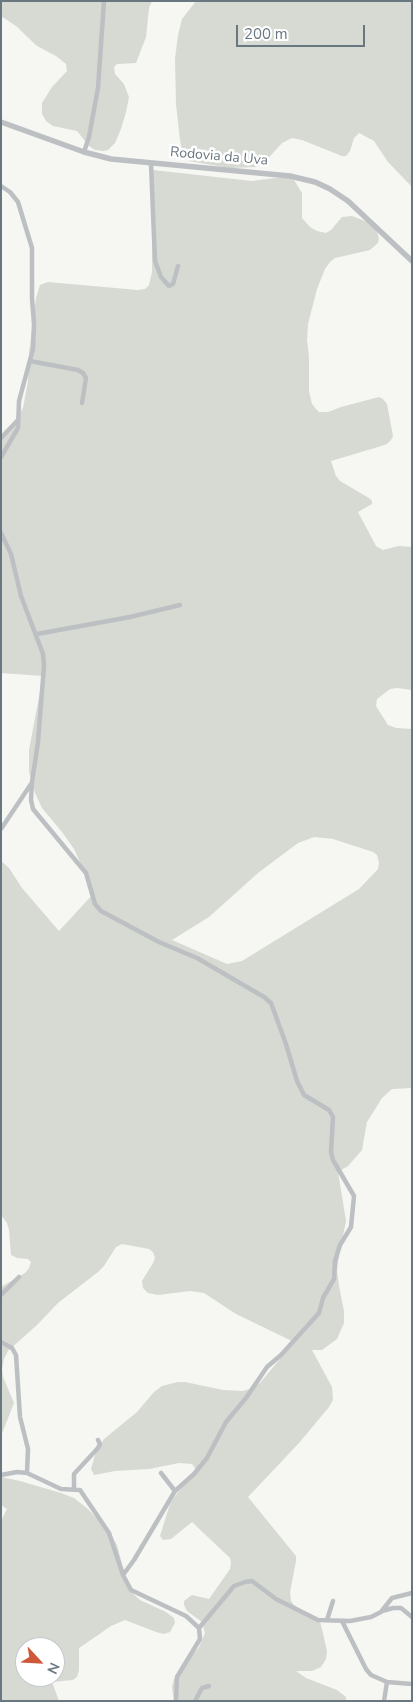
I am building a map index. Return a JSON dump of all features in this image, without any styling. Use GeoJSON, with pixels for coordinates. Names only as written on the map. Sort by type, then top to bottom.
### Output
{"type":"FeatureCollection","features":[{"type":"Feature","properties":{"kind":"street"},"geometry":{"type":"LineString","coordinates":[[84,152],[89,137],[98,88],[104,1]]}},
{"type":"Feature","properties":{"kind":"street","name":"Rodovia da Uva"},"geometry":{"type":"LineString","coordinates":[[1,122],[84,152],[120,160],[278,174],[299,177],[315,182],[330,189],[352,205],[412,261]]}},
{"type":"Feature","properties":{"kind":"street"},"geometry":{"type":"LineString","coordinates":[[151,164],[155,261],[161,277],[169,286],[173,284],[178,266]]}},
{"type":"Feature","properties":{"kind":"street"},"geometry":{"type":"LineString","coordinates":[[1,186],[10,192],[18,202],[32,248],[34,337],[30,361],[19,401],[18,428],[10,445],[1,457]]}},
{"type":"Feature","properties":{"kind":"street"},"geometry":{"type":"LineString","coordinates":[[30,361],[78,370],[83,373],[86,378],[82,403]]}},
{"type":"Feature","properties":{"kind":"street"},"geometry":{"type":"LineString","coordinates":[[10,445],[1,439],[19,418]]}},
{"type":"Feature","properties":{"kind":"street"},"geometry":{"type":"LineString","coordinates":[[1,533],[17,572],[21,596],[43,654],[44,666],[38,742],[32,782],[31,800],[33,809],[86,873],[95,904],[101,911],[159,942],[197,958],[271,1003],[297,1082],[304,1095],[329,1110],[333,1117],[331,1152],[333,1160],[354,1196],[351,1227],[340,1244],[335,1262],[334,1279],[323,1298],[319,1312],[281,1355],[267,1367],[246,1398],[226,1422],[207,1458],[194,1474],[175,1490],[134,1560],[122,1575]]}},
{"type":"Feature","properties":{"kind":"street"},"geometry":{"type":"LineString","coordinates":[[37,634],[130,617],[180,605]]}},
{"type":"Feature","properties":{"kind":"street"},"geometry":{"type":"LineString","coordinates":[[1,829],[32,782]]}},
{"type":"Feature","properties":{"kind":"street"},"geometry":{"type":"LineString","coordinates":[[1,1295],[20,1277]]}},
{"type":"Feature","properties":{"kind":"street"},"geometry":{"type":"LineString","coordinates":[[1,1342],[12,1348],[16,1355],[21,1425],[28,1449],[27,1473]]}},
{"type":"Feature","properties":{"kind":"street"},"geometry":{"type":"LineString","coordinates":[[74,1490],[74,1474],[98,1448],[100,1444],[98,1440]]}},
{"type":"Feature","properties":{"kind":"street"},"geometry":{"type":"LineString","coordinates":[[1,1475],[18,1472],[27,1473],[61,1489],[80,1490],[108,1533],[122,1575],[130,1590],[186,1616],[199,1628],[200,1639],[177,1677],[176,1701]]}},
{"type":"Feature","properties":{"kind":"street"},"geometry":{"type":"LineString","coordinates":[[161,1474],[175,1490]]}},
{"type":"Feature","properties":{"kind":"street"},"geometry":{"type":"LineString","coordinates":[[199,1628],[234,1586],[252,1581],[276,1598],[318,1620],[361,1620],[371,1618],[387,1609],[401,1608]]}},
{"type":"Feature","properties":{"kind":"street"},"geometry":{"type":"LineString","coordinates":[[381,1612],[392,1598],[412,1592]]}},
{"type":"Feature","properties":{"kind":"street"},"geometry":{"type":"LineString","coordinates":[[392,1598],[412,1617]]}},
{"type":"Feature","properties":{"kind":"street"},"geometry":{"type":"LineString","coordinates":[[327,1620],[332,1601]]}},
{"type":"Feature","properties":{"kind":"street"},"geometry":{"type":"LineString","coordinates":[[342,1621],[366,1669],[372,1675],[388,1682],[412,1684]]}},
{"type":"Feature","properties":{"kind":"street"},"geometry":{"type":"LineString","coordinates":[[384,1701],[388,1682]]}},
{"type":"Feature","properties":{"kind":"street"},"geometry":{"type":"LineString","coordinates":[[195,1701],[202,1688],[209,1686]]}},
{"type":"Feature","properties":{"kind":"shaded area"},"geometry":{"type":"Polygon","coordinates":[[[1,1],[152,1],[149,8],[146,37],[136,63],[117,64],[114,67],[115,74],[124,84],[129,97],[121,129],[115,143],[108,150],[95,150],[89,146],[77,131],[53,126],[46,121],[42,114],[42,103],[52,87],[67,71],[66,64],[56,56],[37,46],[16,26],[1,16],[1,1]]]}},
{"type":"Feature","properties":{"kind":"shaded area"},"geometry":{"type":"Polygon","coordinates":[[[196,1],[412,1],[412,187],[388,162],[374,141],[359,133],[354,138],[350,151],[346,156],[292,138],[282,143],[263,164],[255,167],[230,168],[189,161],[182,150],[180,140],[176,104],[175,59],[182,19],[196,1]]]}},
{"type":"Feature","properties":{"kind":"shaded area"},"geometry":{"type":"Polygon","coordinates":[[[153,170],[252,181],[288,178],[294,180],[302,193],[302,218],[310,227],[326,233],[342,217],[352,216],[370,223],[377,231],[379,239],[378,243],[370,250],[335,258],[325,269],[317,289],[308,324],[307,340],[309,391],[312,404],[319,412],[328,412],[379,397],[387,404],[393,436],[391,440],[387,444],[331,461],[336,476],[340,481],[372,501],[372,504],[358,512],[376,546],[383,550],[399,546],[412,547],[412,690],[390,689],[377,699],[376,706],[388,725],[396,728],[412,729],[412,1088],[392,1089],[382,1098],[367,1122],[362,1150],[348,1166],[338,1172],[346,1221],[337,1271],[344,1311],[344,1323],[337,1339],[322,1350],[312,1350],[332,1387],[333,1400],[299,1443],[248,1497],[296,1556],[290,1592],[291,1601],[320,1622],[322,1629],[327,1651],[326,1659],[321,1667],[312,1671],[296,1671],[306,1678],[337,1690],[346,1697],[346,1701],[174,1701],[172,1687],[174,1679],[199,1647],[205,1633],[202,1622],[187,1611],[184,1601],[192,1595],[209,1599],[230,1569],[230,1558],[192,1522],[171,1539],[163,1540],[160,1536],[170,1504],[194,1474],[195,1468],[192,1464],[179,1463],[149,1469],[115,1471],[94,1475],[91,1469],[96,1451],[104,1439],[137,1412],[154,1392],[162,1386],[185,1382],[223,1390],[243,1391],[253,1388],[260,1383],[294,1342],[236,1314],[204,1293],[190,1291],[158,1295],[148,1293],[143,1288],[142,1281],[155,1258],[153,1252],[149,1249],[122,1244],[116,1247],[98,1272],[58,1303],[8,1351],[2,1369],[3,1377],[14,1403],[1,1436],[1,1287],[25,1273],[31,1262],[28,1259],[17,1258],[11,1255],[9,1230],[7,1223],[1,1215],[1,861],[9,868],[22,888],[59,931],[94,893],[74,849],[42,808],[29,772],[29,750],[43,676],[1,673],[1,441],[23,408],[28,381],[29,353],[36,298],[40,285],[48,282],[138,290],[145,289],[149,285],[152,272],[153,170]],[[314,837],[298,843],[258,873],[209,917],[172,940],[227,964],[242,961],[359,889],[378,869],[377,855],[333,839],[314,837]]]}},
{"type":"Feature","properties":{"kind":"shaded area"},"geometry":{"type":"Polygon","coordinates":[[[1,1477],[74,1498],[88,1509],[110,1533],[117,1545],[129,1590],[140,1600],[166,1612],[174,1618],[175,1623],[170,1632],[164,1634],[156,1632],[125,1620],[111,1626],[79,1648],[79,1670],[77,1677],[73,1680],[65,1681],[65,1637],[15,1637],[15,1687],[54,1687],[59,1701],[1,1701],[1,1521],[7,1509],[1,1505],[1,1477]]]}}]}
